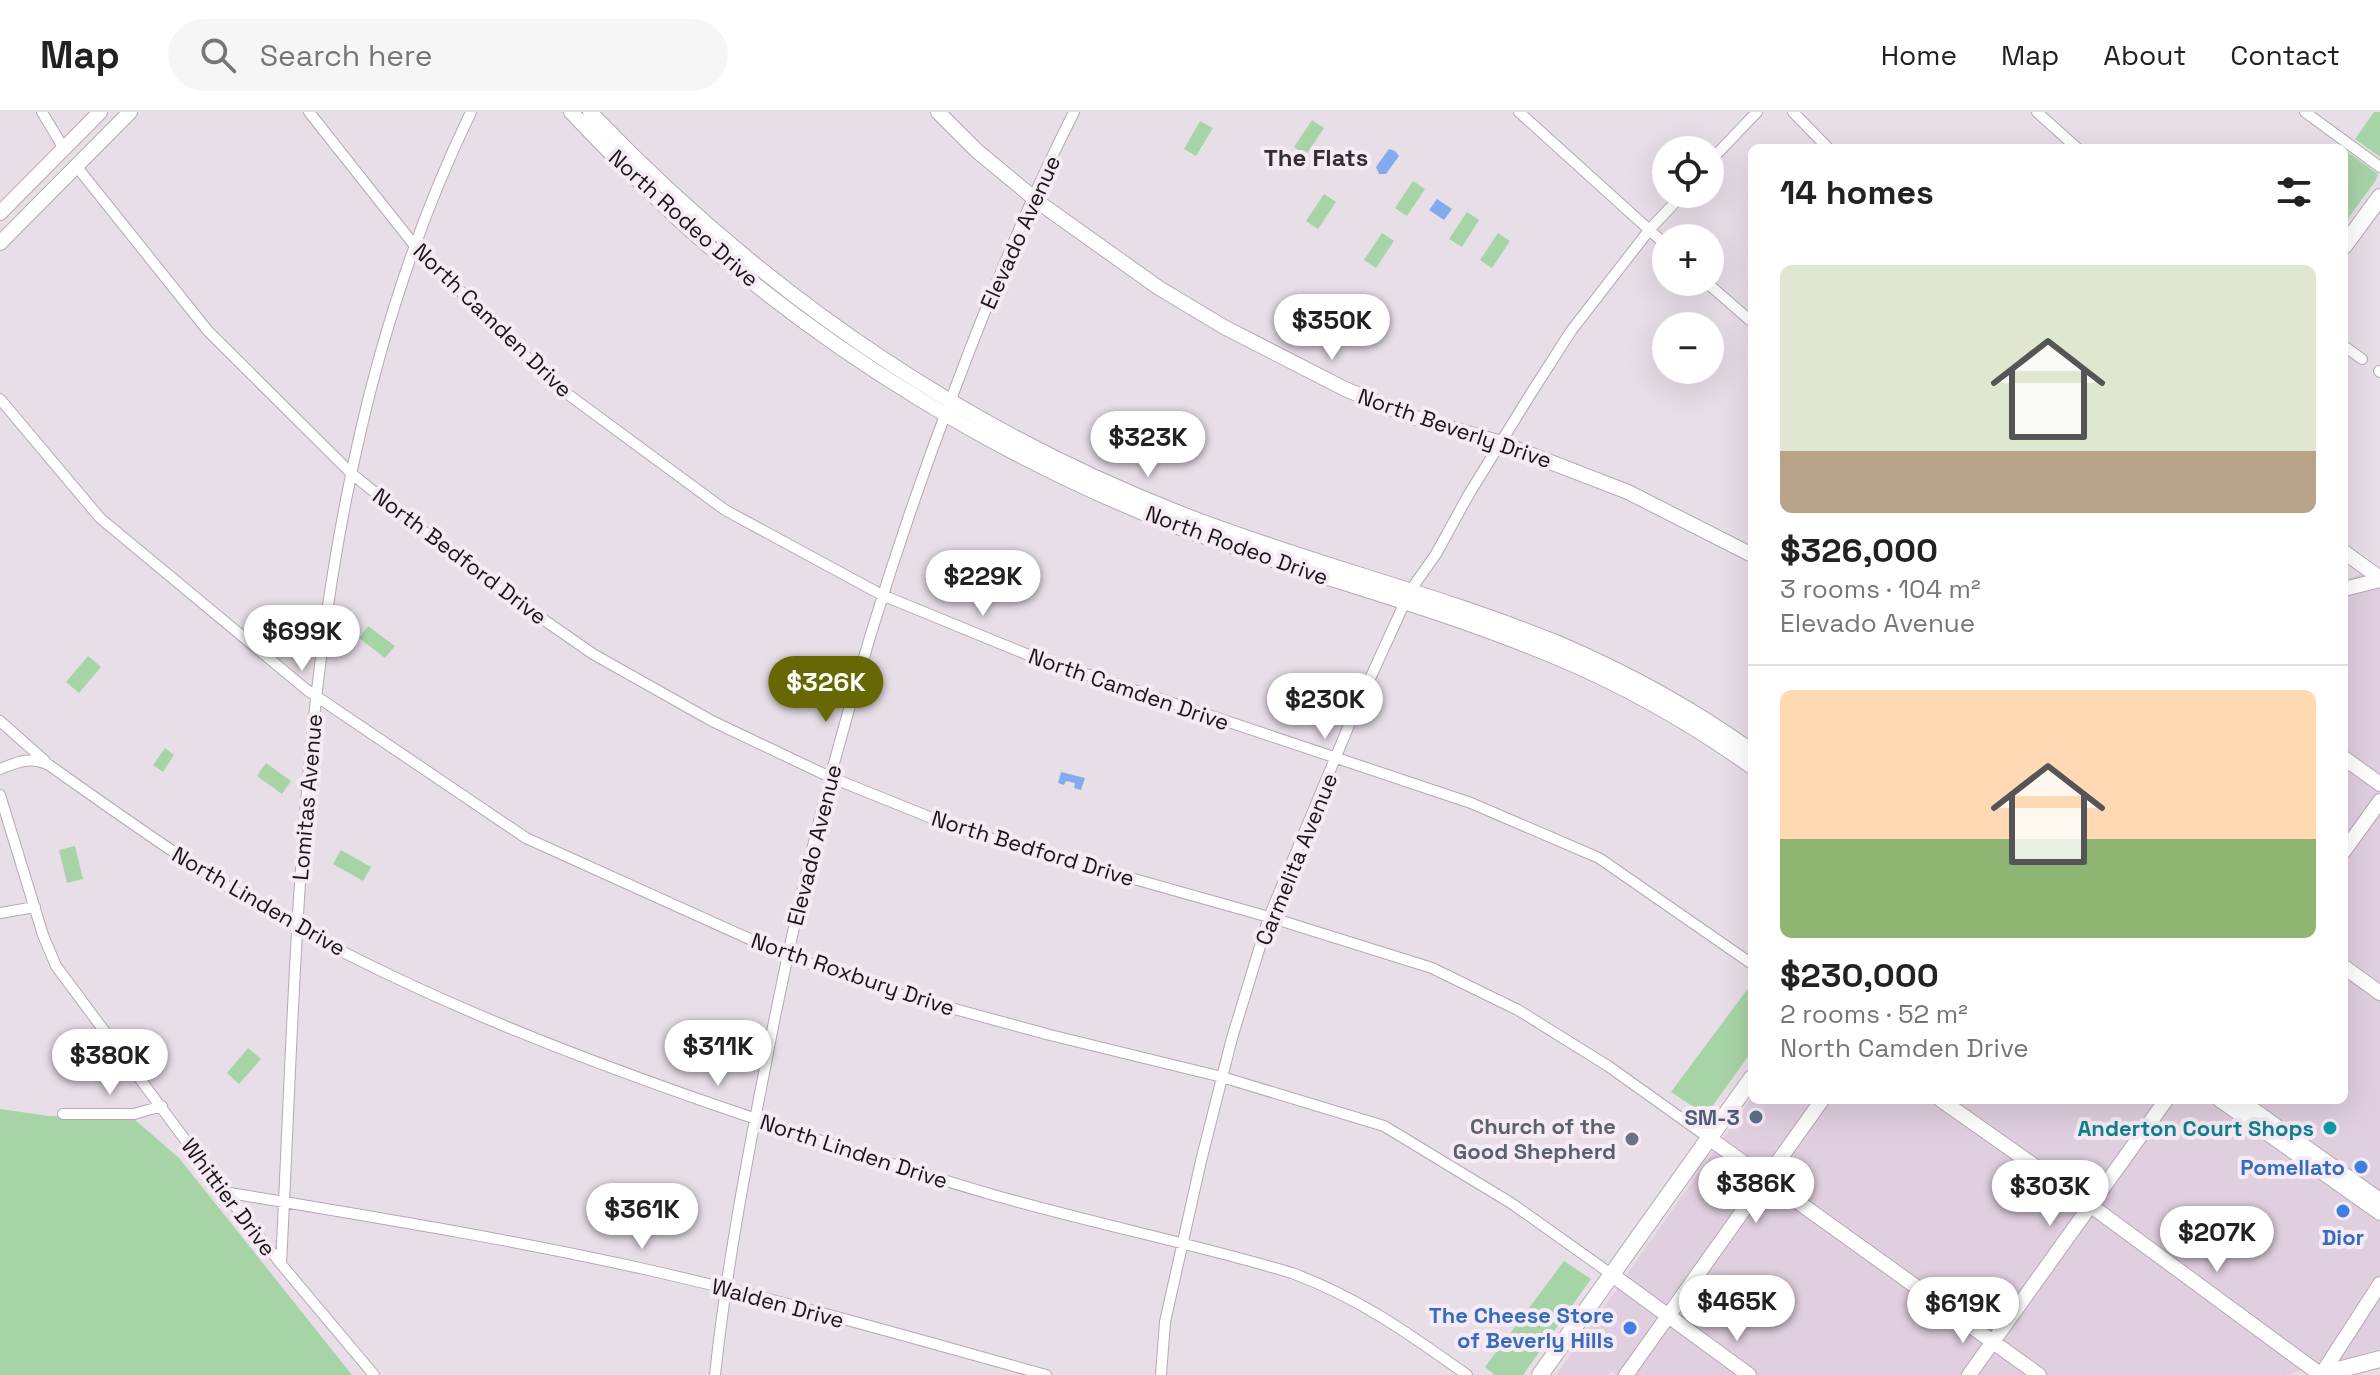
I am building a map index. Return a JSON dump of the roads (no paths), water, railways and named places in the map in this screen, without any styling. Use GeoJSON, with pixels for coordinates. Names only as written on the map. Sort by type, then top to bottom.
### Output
{"type":"FeatureCollection","features":[{"type":"Feature","properties":{"kind":"main road"},"geometry":{"type":"LineString","coordinates":[[2348,240],[2380,197]]}},
{"type":"Feature","properties":{"kind":"main road"},"geometry":{"type":"LineString","coordinates":[[2348,241],[2380,215]]}},
{"type":"Feature","properties":{"kind":"main road"},"geometry":{"type":"LineString","coordinates":[[1540,1375],[1748,1084]]}},
{"type":"Feature","properties":{"kind":"main road"},"geometry":{"type":"LineString","coordinates":[[2320,1375],[2349,1371],[2380,1359]]}},
{"type":"Feature","properties":{"kind":"street"},"geometry":{"type":"LineString","coordinates":[[34,210],[64,166],[64,149],[42,112]]}},
{"type":"Feature","properties":{"kind":"street"},"geometry":{"type":"LineString","coordinates":[[0,213],[102,112]]}},
{"type":"Feature","properties":{"kind":"street"},"geometry":{"type":"LineString","coordinates":[[77,167],[75,149],[102,112]]}},
{"type":"Feature","properties":{"kind":"street"},"geometry":{"type":"LineString","coordinates":[[0,243],[130,112]]}},
{"type":"Feature","properties":{"kind":"street","name":"North Camden Drive"},"geometry":{"type":"LineString","coordinates":[[309,112],[415,246],[554,384],[725,510],[882,595],[1026,654],[1471,803],[1599,858],[1748,961]]}},
{"type":"Feature","properties":{"kind":"street","name":"Lomitas Avenue"},"geometry":{"type":"LineString","coordinates":[[281,1264],[304,816],[315,697],[331,585],[352,474],[380,358],[415,246],[471,112]]}},
{"type":"Feature","properties":{"kind":"street","name":"North Rodeo Drive"},"geometry":{"type":"LineString","coordinates":[[571,112],[670,211],[754,282],[825,336],[947,407]]}},
{"type":"Feature","properties":{"kind":"street","name":"North Rodeo Drive"},"geometry":{"type":"LineString","coordinates":[[590,112],[670,192],[762,272],[947,407],[1022,456],[1138,510],[1226,544],[1525,631],[1593,659],[1678,703],[1748,748]]}},
{"type":"Feature","properties":{"kind":"street","name":"North Beverly Drive"},"geometry":{"type":"LineString","coordinates":[[938,112],[977,151],[1034,198],[1159,288],[1293,364],[1409,416],[1501,443],[1628,492],[1748,553]]}},
{"type":"Feature","properties":{"kind":"street","name":"Elevado Avenue"},"geometry":{"type":"LineString","coordinates":[[715,1375],[726,1289],[755,1119],[787,956],[830,777],[882,595],[947,407],[989,301],[1074,112]]}},
{"type":"Feature","properties":{"kind":"street"},"geometry":{"type":"LineString","coordinates":[[1519,112],[1650,229]]}},
{"type":"Feature","properties":{"kind":"street"},"geometry":{"type":"LineString","coordinates":[[1724,146],[1757,112]]}},
{"type":"Feature","properties":{"kind":"street"},"geometry":{"type":"LineString","coordinates":[[1793,112],[1824,144]]}},
{"type":"Feature","properties":{"kind":"street"},"geometry":{"type":"LineString","coordinates":[[2037,112],[2073,144]]}},
{"type":"Feature","properties":{"kind":"street"},"geometry":{"type":"LineString","coordinates":[[2305,112],[2380,167]]}},
{"type":"Feature","properties":{"kind":"street","name":"North Bedford Drive"},"geometry":{"type":"LineString","coordinates":[[77,167],[208,331],[352,474],[468,567],[593,654],[712,721],[830,777],[964,831],[1269,917],[1432,968],[1518,1010],[1608,1066],[2039,1375]]}},
{"type":"Feature","properties":{"kind":"street","name":"Carmelita Avenue"},"geometry":{"type":"LineString","coordinates":[[1161,1375],[1165,1322],[1222,1077],[1269,917],[1336,758],[1407,597],[1571,331],[1670,208]]}},
{"type":"Feature","properties":{"kind":"street"},"geometry":{"type":"LineString","coordinates":[[1722,296],[1748,319]]}},
{"type":"Feature","properties":{"kind":"street"},"geometry":{"type":"LineString","coordinates":[[2348,349],[2362,359]]}},
{"type":"Feature","properties":{"kind":"street","name":"North Roxbury Drive"},"geometry":{"type":"LineString","coordinates":[[0,399],[100,518],[315,697],[526,838],[787,956],[896,993],[1222,1077],[1384,1126],[1511,1203],[1749,1375]]}},
{"type":"Feature","properties":{"kind":"street"},"geometry":{"type":"LineString","coordinates":[[2348,555],[2380,579]]}},
{"type":"Feature","properties":{"kind":"street"},"geometry":{"type":"LineString","coordinates":[[2348,588],[2380,579]]}},
{"type":"Feature","properties":{"kind":"street","name":"North Rodeo Drive"},"geometry":{"type":"LineString","coordinates":[[1407,597],[1587,671],[1682,721],[1748,764]]}},
{"type":"Feature","properties":{"kind":"street","name":"North Linden Drive"},"geometry":{"type":"LineString","coordinates":[[0,721],[49,765],[201,871],[298,928],[400,981],[490,1022],[755,1119],[994,1195],[1292,1273],[1376,1312],[1467,1375]]}},
{"type":"Feature","properties":{"kind":"street"},"geometry":{"type":"LineString","coordinates":[[0,769],[29,760],[39,760],[49,765]]}},
{"type":"Feature","properties":{"kind":"street"},"geometry":{"type":"LineString","coordinates":[[2348,761],[2380,784]]}},
{"type":"Feature","properties":{"kind":"street","name":"Whittier Drive"},"geometry":{"type":"LineString","coordinates":[[0,795],[56,966],[224,1192],[374,1375]]}},
{"type":"Feature","properties":{"kind":"street"},"geometry":{"type":"LineString","coordinates":[[2348,845],[2380,801]]}},
{"type":"Feature","properties":{"kind":"street"},"geometry":{"type":"LineString","coordinates":[[0,913],[35,907]]}},
{"type":"Feature","properties":{"kind":"street"},"geometry":{"type":"LineString","coordinates":[[2348,970],[2380,993]]}},
{"type":"Feature","properties":{"kind":"street"},"geometry":{"type":"LineString","coordinates":[[1626,1375],[1819,1104]]}},
{"type":"Feature","properties":{"kind":"street"},"geometry":{"type":"LineString","coordinates":[[1947,1104],[2090,1205],[2320,1375],[2380,1284]]}},
{"type":"Feature","properties":{"kind":"street"},"geometry":{"type":"LineString","coordinates":[[1969,1375],[2163,1104]]}},
{"type":"Feature","properties":{"kind":"street"},"geometry":{"type":"LineString","coordinates":[[2226,1104],[2380,1213]]}},
{"type":"Feature","properties":{"kind":"street"},"geometry":{"type":"LineString","coordinates":[[2246,1104],[2380,1200]]}},
{"type":"Feature","properties":{"kind":"street"},"geometry":{"type":"LineString","coordinates":[[63,1114],[134,1114],[162,1106]]}},
{"type":"Feature","properties":{"kind":"street","name":"Walden Drive"},"geometry":{"type":"LineString","coordinates":[[224,1192],[516,1242],[726,1289],[1046,1375]]}},
{"type":"Feature","properties":{"kind":"water"},"geometry":{"type":"Polygon","coordinates":[[[1389,149],[1399,156],[1386,174],[1379,174],[1376,167],[1389,149]]]}},
{"type":"Feature","properties":{"kind":"water"},"geometry":{"type":"Polygon","coordinates":[[[1437,199],[1452,209],[1444,220],[1429,210],[1437,199]]]}},
{"type":"Feature","properties":{"kind":"water"},"geometry":{"type":"Polygon","coordinates":[[[1061,772],[1085,778],[1081,790],[1074,788],[1075,783],[1058,783],[1061,772]]]}},
{"type":"Feature","properties":{"kind":"place","name":"SM-3"},"geometry":{"type":"Point","coordinates":[1756,1117]}},
{"type":"Feature","properties":{"kind":"place","name":"Anderton Court Shops"},"geometry":{"type":"Point","coordinates":[2330,1128]}},
{"type":"Feature","properties":{"kind":"place","name":"Church of the Good Shepherd"},"geometry":{"type":"Point","coordinates":[1632,1139]}},
{"type":"Feature","properties":{"kind":"place","name":"Pomellato"},"geometry":{"type":"Point","coordinates":[2361,1167]}},
{"type":"Feature","properties":{"kind":"place","name":"Dior"},"geometry":{"type":"Point","coordinates":[2343,1211]}},
{"type":"Feature","properties":{"kind":"place","name":"The Cheese Store of Beverly Hills"},"geometry":{"type":"Point","coordinates":[1630,1328]}},
{"type":"Feature","properties":{"kind":"district","name":"The Flats"},"geometry":{"type":"Point","coordinates":[1316,158]}}]}
